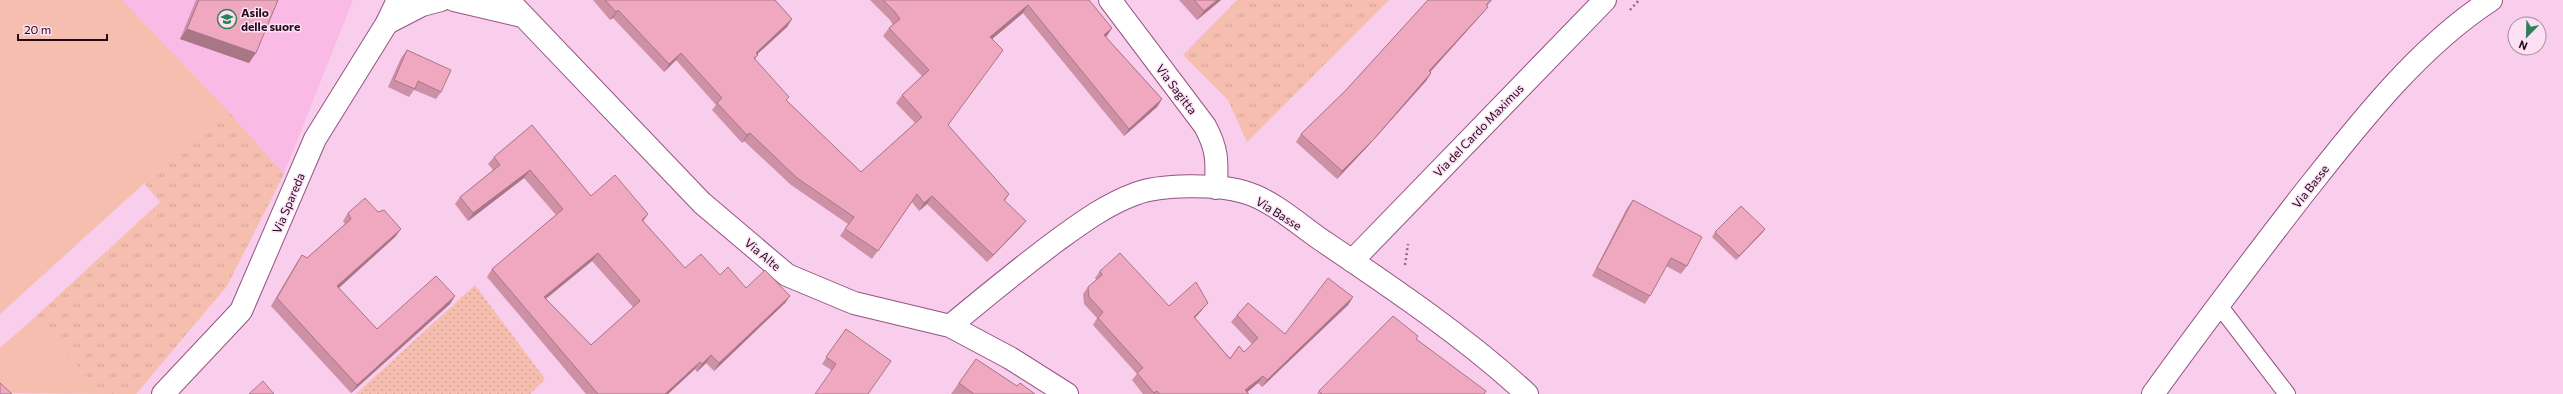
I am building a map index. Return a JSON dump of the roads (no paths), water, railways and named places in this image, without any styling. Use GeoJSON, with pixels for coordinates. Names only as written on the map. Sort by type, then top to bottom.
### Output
{"type":"FeatureCollection","features":[{"type":"Feature","properties":{"kind":"street","name":"Via Spareda"},"geometry":{"type":"LineString","coordinates":[[162,394],[241,311],[315,139],[387,23],[398,0]]}},
{"type":"Feature","properties":{"kind":"street"},"geometry":{"type":"LineString","coordinates":[[387,23],[422,5],[442,0]]}},
{"type":"Feature","properties":{"kind":"street","name":"Via Alte"},"geometry":{"type":"LineString","coordinates":[[454,0],[515,8],[702,203],[787,274],[854,303],[950,326],[1010,358],[1067,394]]}},
{"type":"Feature","properties":{"kind":"street","name":"Via Sagitta"},"geometry":{"type":"LineString","coordinates":[[1110,0],[1205,126],[1214,142],[1217,155],[1216,188]]}},
{"type":"Feature","properties":{"kind":"street","name":"Via del Cardo Maximus"},"geometry":{"type":"LineString","coordinates":[[1352,260],[1605,0]]}},
{"type":"Feature","properties":{"kind":"street","name":"Via Basse"},"geometry":{"type":"LineString","coordinates":[[2153,394],[2218,304],[2371,108],[2463,18],[2490,0]]}},
{"type":"Feature","properties":{"kind":"street","name":"Via Basse"},"geometry":{"type":"LineString","coordinates":[[950,326],[1008,277],[1093,214],[1136,194],[1183,186],[1216,188],[1244,192],[1268,203],[1352,260],[1496,365],[1527,394]]}},
{"type":"Feature","properties":{"kind":"lane"},"geometry":{"type":"LineString","coordinates":[[2218,304],[2287,394]]}},
{"type":"Feature","properties":{"kind":"place","name":"Asilo delle suore"},"geometry":{"type":"Point","coordinates":[227,19]}}]}
